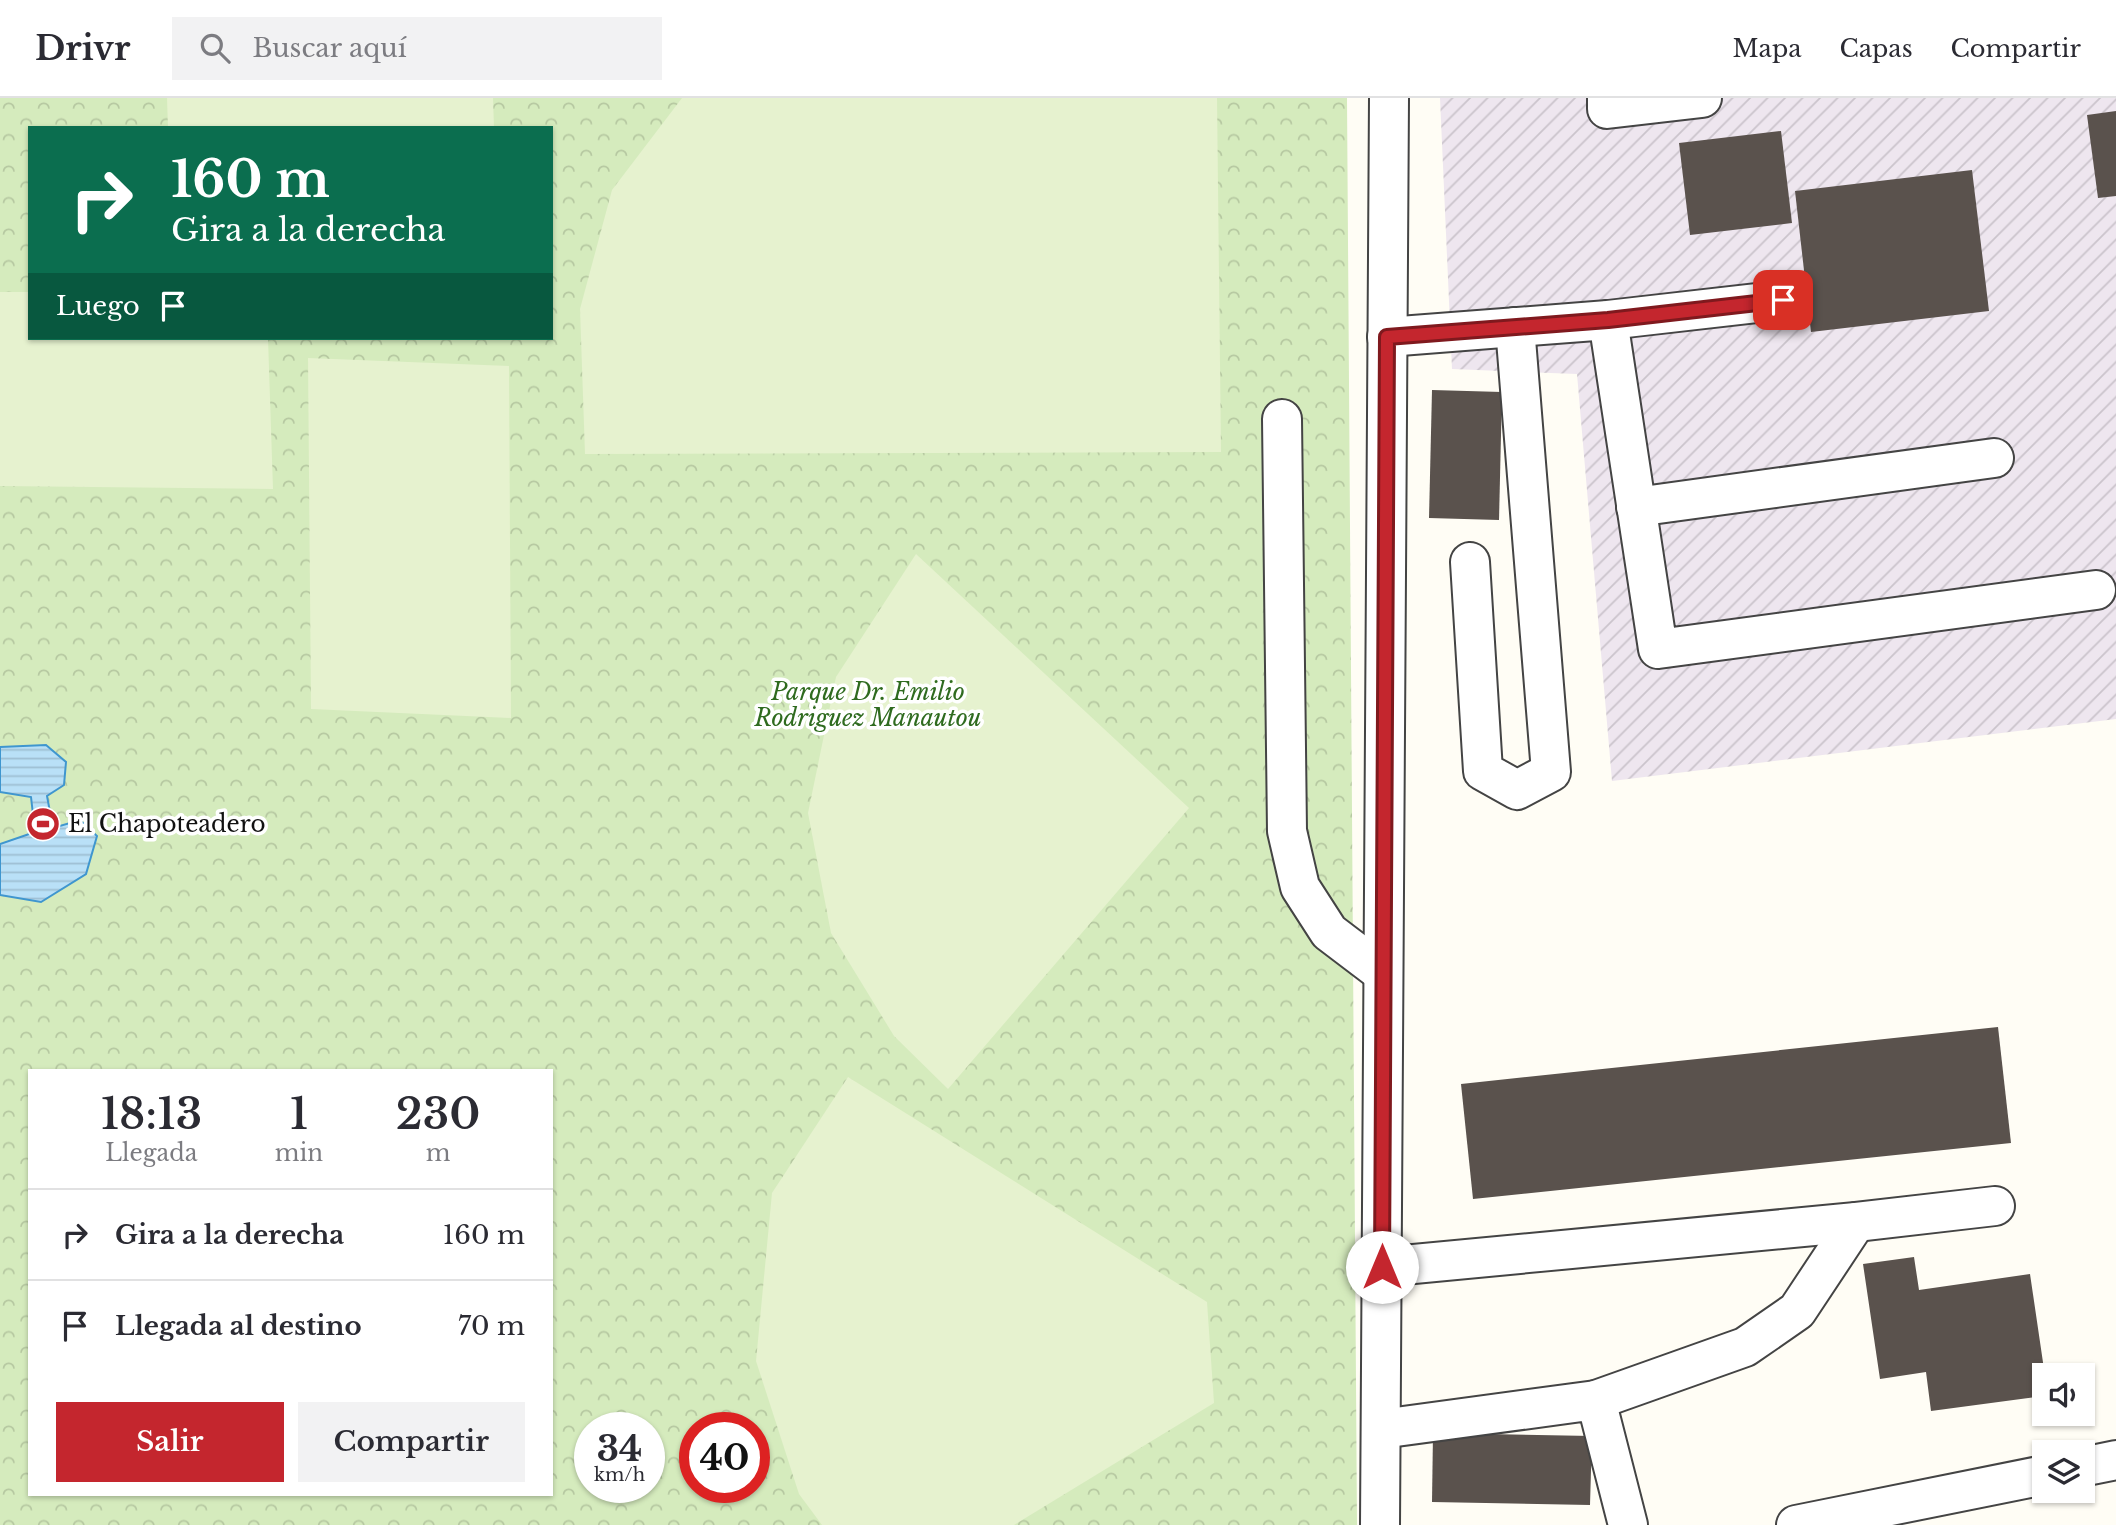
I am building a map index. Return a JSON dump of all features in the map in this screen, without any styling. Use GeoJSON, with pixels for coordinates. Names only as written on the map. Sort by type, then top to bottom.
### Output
{"type":"FeatureCollection","features":[{"type":"Feature","properties":{"kind":"street"},"geometry":{"type":"LineString","coordinates":[[1607,98],[1607,109],[1702,98]]}},
{"type":"Feature","properties":{"kind":"street"},"geometry":{"type":"LineString","coordinates":[[1380,1525],[1387,337],[1393,99]]}},
{"type":"Feature","properties":{"kind":"street"},"geometry":{"type":"LineString","coordinates":[[1387,337],[1608,320],[1783,300]]}},
{"type":"Feature","properties":{"kind":"street"},"geometry":{"type":"LineString","coordinates":[[1608,320],[1658,649],[2096,590]]}},
{"type":"Feature","properties":{"kind":"street"},"geometry":{"type":"LineString","coordinates":[[1470,562],[1483,771],[1517,790],[1552,772],[1515,327]]}},
{"type":"Feature","properties":{"kind":"street"},"geometry":{"type":"LineString","coordinates":[[1282,419],[1287,831],[1300,887],[1329,932],[1383,973]]}},
{"type":"Feature","properties":{"kind":"street"},"geometry":{"type":"LineString","coordinates":[[1636,507],[1994,458]]}},
{"type":"Feature","properties":{"kind":"street"},"geometry":{"type":"LineString","coordinates":[[1382,1267],[1856,1222],[1995,1206]]}},
{"type":"Feature","properties":{"kind":"street"},"geometry":{"type":"LineString","coordinates":[[1381,1429],[1596,1400],[1745,1347],[1797,1311],[1856,1222]]}},
{"type":"Feature","properties":{"kind":"street"},"geometry":{"type":"LineString","coordinates":[[1596,1400],[1628,1525]]}},
{"type":"Feature","properties":{"kind":"street"},"geometry":{"type":"LineString","coordinates":[[2095,1464],[2116,1460]]}},
{"type":"Feature","properties":{"kind":"street"},"geometry":{"type":"LineString","coordinates":[[1796,1525],[2032,1477]]}},
{"type":"Feature","properties":{"kind":"shaded area"},"geometry":{"type":"Polygon","coordinates":[[[1440,98],[2116,98],[2116,719],[1612,781],[1577,374],[1452,369],[1440,98]]]}},
{"type":"Feature","properties":{"kind":"green space","name":"Parque Dr. Emilio Rodriguez Manautou"},"geometry":{"type":"Polygon","coordinates":[[[0,98],[1347,98],[1357,1525],[0,1525],[0,98]]]}},
{"type":"Feature","properties":{"kind":"green space"},"geometry":{"type":"Polygon","coordinates":[[[167,98],[493,98],[494,126],[168,126],[167,98]]]}},
{"type":"Feature","properties":{"kind":"green space"},"geometry":{"type":"Polygon","coordinates":[[[682,98],[1217,98],[1221,452],[585,454],[580,309],[612,190],[682,98]]]}},
{"type":"Feature","properties":{"kind":"green space"},"geometry":{"type":"Polygon","coordinates":[[[0,292],[28,292],[28,340],[268,340],[273,489],[0,486],[0,292]]]}},
{"type":"Feature","properties":{"kind":"green space"},"geometry":{"type":"Polygon","coordinates":[[[308,358],[509,366],[511,718],[311,709],[308,358]]]}},
{"type":"Feature","properties":{"kind":"green space"},"geometry":{"type":"Polygon","coordinates":[[[916,554],[1189,808],[948,1089],[894,1036],[831,933],[808,813],[836,677],[916,554]]]}},
{"type":"Feature","properties":{"kind":"green space"},"geometry":{"type":"Polygon","coordinates":[[[848,1077],[1207,1302],[1214,1403],[1014,1525],[822,1525],[799,1494],[756,1361],[772,1193],[848,1077]]]}},
{"type":"Feature","properties":{"kind":"water","name":"El Chapoteadero"},"geometry":{"type":"Polygon","coordinates":[[[46,745],[66,762],[64,785],[47,796],[53,828],[80,820],[97,836],[86,874],[41,902],[0,895],[0,844],[35,832],[31,797],[0,792],[0,747],[46,745]]]}},
{"type":"Feature","properties":{"kind":"building"},"geometry":{"type":"Polygon","coordinates":[[[2116,111],[2116,196],[2098,198],[2087,115],[2116,111]]]}},
{"type":"Feature","properties":{"kind":"building"},"geometry":{"type":"Polygon","coordinates":[[[1781,131],[1792,223],[1690,235],[1679,143],[1781,131]]]}},
{"type":"Feature","properties":{"kind":"building"},"geometry":{"type":"Polygon","coordinates":[[[1972,170],[1989,311],[1811,332],[1795,191],[1972,170]]]}},
{"type":"Feature","properties":{"kind":"building"},"geometry":{"type":"Polygon","coordinates":[[[1432,390],[1502,392],[1499,520],[1429,518],[1432,390]]]}},
{"type":"Feature","properties":{"kind":"building"},"geometry":{"type":"Polygon","coordinates":[[[1998,1027],[2011,1143],[1473,1199],[1461,1084],[1998,1027]]]}},
{"type":"Feature","properties":{"kind":"building"},"geometry":{"type":"Polygon","coordinates":[[[1914,1257],[1919,1290],[2030,1274],[2043,1363],[2032,1363],[2032,1398],[1931,1411],[1926,1372],[1880,1379],[1863,1264],[1914,1257]]]}},
{"type":"Feature","properties":{"kind":"building"},"geometry":{"type":"Polygon","coordinates":[[[1433,1433],[1592,1436],[1590,1505],[1432,1502],[1433,1433]]]}},
{"type":"Feature","properties":{"kind":"place","name":"El Chapoteadero"},"geometry":{"type":"Point","coordinates":[43,824]}},
{"type":"Feature","properties":{"kind":"route"},"geometry":{"type":"LineString","coordinates":[[1382,1267],[1387,337],[1608,320],[1783,300]]}}]}
